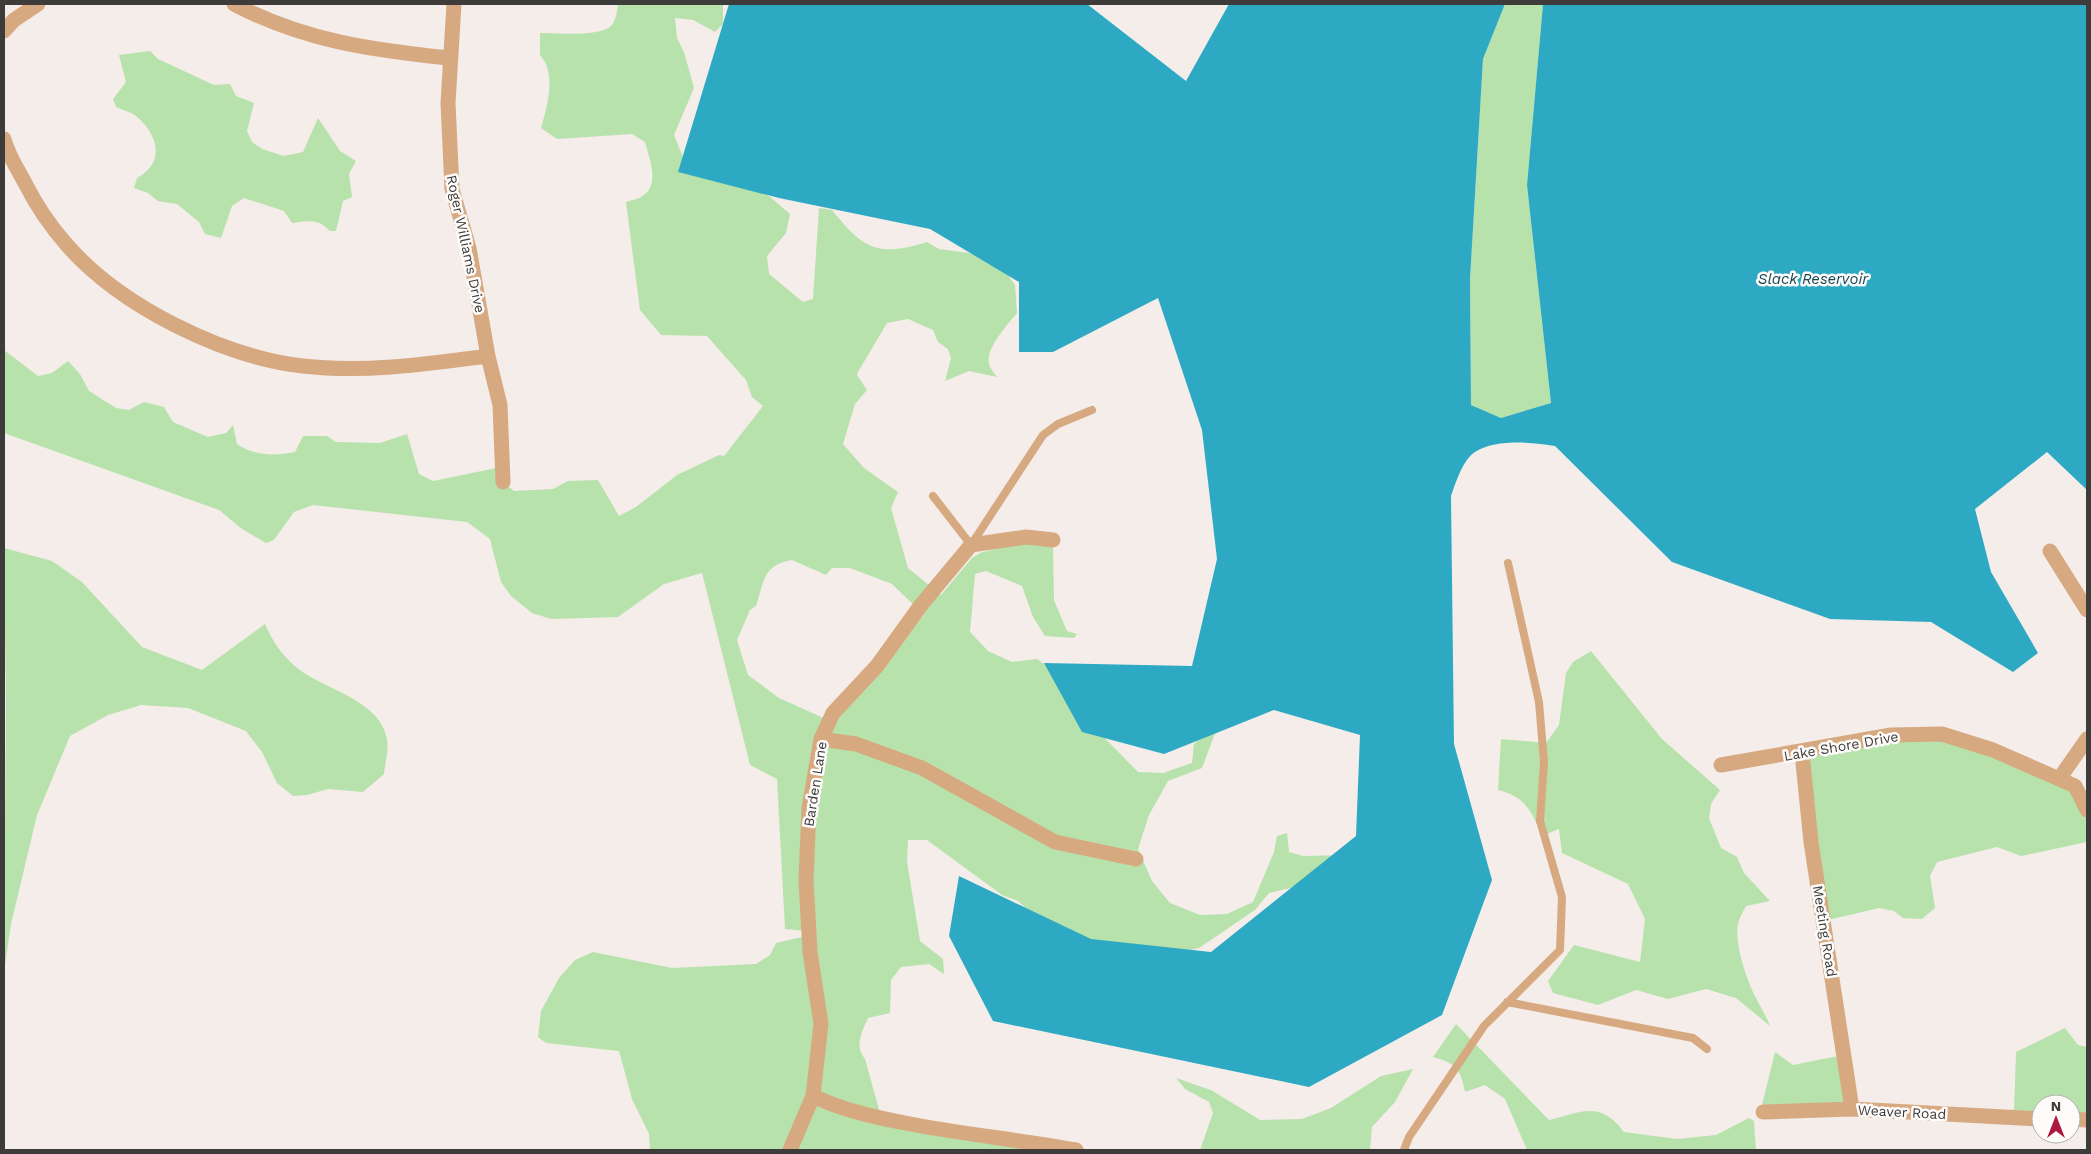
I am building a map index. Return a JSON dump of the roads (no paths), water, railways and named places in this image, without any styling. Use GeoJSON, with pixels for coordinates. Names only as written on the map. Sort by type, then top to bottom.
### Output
{"type":"FeatureCollection","features":[{"type":"Feature","properties":{"kind":"street"},"geometry":{"type":"LineString","coordinates":[[4,31],[14,20],[38,4]]}},
{"type":"Feature","properties":{"kind":"street"},"geometry":{"type":"LineString","coordinates":[[234,4],[254,15],[313,37],[376,51],[449,58]]}},
{"type":"Feature","properties":{"kind":"street","name":"Roger Williams Drive"},"geometry":{"type":"LineString","coordinates":[[454,4],[449,58],[448,103],[452,189],[469,248],[488,356],[500,405],[503,482]]}},
{"type":"Feature","properties":{"kind":"street"},"geometry":{"type":"LineString","coordinates":[[4,139],[7,151],[34,200],[68,246],[108,282],[152,313],[205,339],[248,354],[302,366],[361,368],[427,364],[488,356]]}},
{"type":"Feature","properties":{"kind":"street"},"geometry":{"type":"LineString","coordinates":[[971,545],[1026,537],[1053,540]]}},
{"type":"Feature","properties":{"kind":"street","name":"Barden Lane"},"geometry":{"type":"LineString","coordinates":[[790,1150],[813,1096],[821,1024],[810,952],[806,880],[809,808],[822,739],[833,713],[877,666],[971,545]]}},
{"type":"Feature","properties":{"kind":"street"},"geometry":{"type":"LineString","coordinates":[[2050,550],[2087,610]]}},
{"type":"Feature","properties":{"kind":"street","name":"Lake Shore Drive"},"geometry":{"type":"LineString","coordinates":[[1721,766],[1802,753],[1891,735],[1942,734],[1993,750],[2075,786],[2087,810]]}},
{"type":"Feature","properties":{"kind":"street"},"geometry":{"type":"LineString","coordinates":[[822,739],[856,744],[922,768],[1055,842],[1136,859]]}},
{"type":"Feature","properties":{"kind":"street"},"geometry":{"type":"LineString","coordinates":[[2059,779],[2087,739]]}},
{"type":"Feature","properties":{"kind":"street","name":"Meeting Road"},"geometry":{"type":"LineString","coordinates":[[1802,753],[1811,842],[1852,1109]]}},
{"type":"Feature","properties":{"kind":"street"},"geometry":{"type":"LineString","coordinates":[[813,1096],[826,1102],[874,1116],[931,1128],[1076,1150]]}},
{"type":"Feature","properties":{"kind":"street","name":"Weaver Road"},"geometry":{"type":"LineString","coordinates":[[1763,1112],[1852,1109],[2031,1118]]}},
{"type":"Feature","properties":{"kind":"lane"},"geometry":{"type":"LineString","coordinates":[[933,496],[971,545],[1043,435],[1058,424],[1092,410]]}},
{"type":"Feature","properties":{"kind":"lane"},"geometry":{"type":"LineString","coordinates":[[1404,1150],[1409,1137],[1484,1026],[1560,950],[1562,897],[1540,821],[1544,762],[1539,702],[1508,563]]}},
{"type":"Feature","properties":{"kind":"lane"},"geometry":{"type":"LineString","coordinates":[[1508,1002],[1693,1038],[1707,1049]]}},
{"type":"Feature","properties":{"kind":"water","name":"Slack Reservoir"},"geometry":{"type":"Polygon","coordinates":[[[729,4],[1087,4],[1186,81],[1229,4],[1505,4],[1483,59],[1470,279],[1471,405],[1501,418],[1551,403],[1527,185],[1543,4],[2087,4],[2087,490],[2047,452],[1975,509],[1991,572],[2038,653],[2013,672],[1931,622],[1830,619],[1672,562],[1555,446],[1536,443],[1503,443],[1483,448],[1471,455],[1467,460],[1460,472],[1451,496],[1454,744],[1492,880],[1442,1015],[1309,1087],[993,1021],[949,936],[959,876],[1091,939],[1211,952],[1356,836],[1360,735],[1274,710],[1164,754],[1082,732],[1044,663],[1192,666],[1217,559],[1202,430],[1158,298],[1053,352],[1019,352],[1019,282],[930,229],[779,198],[678,172],[729,4]]]}}]}
